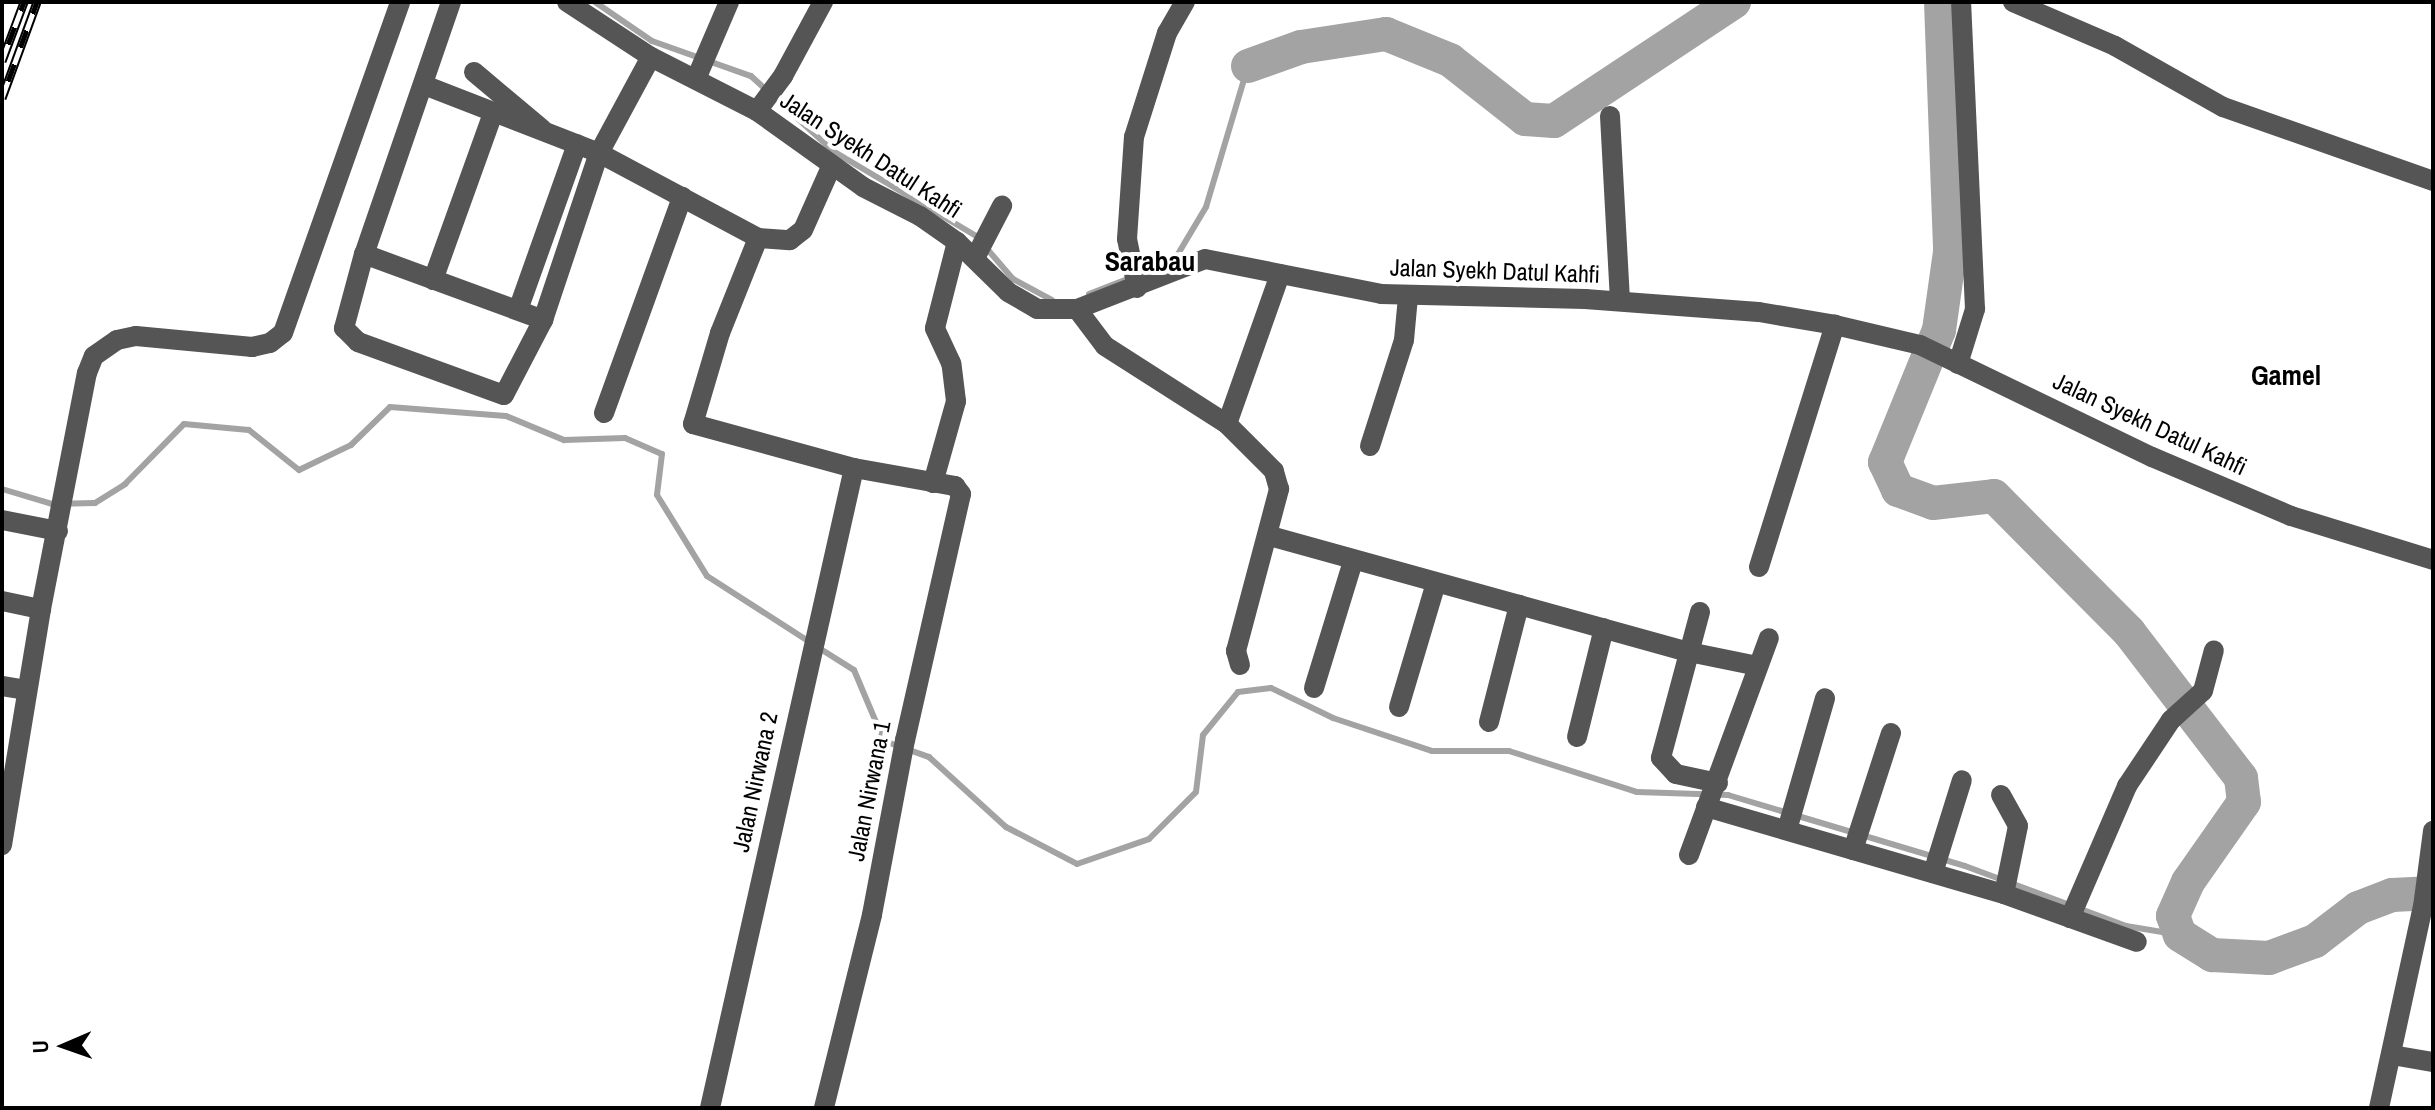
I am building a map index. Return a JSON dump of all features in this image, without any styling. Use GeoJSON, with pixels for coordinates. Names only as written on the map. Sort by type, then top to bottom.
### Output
{"type":"FeatureCollection","features":[{"type":"Feature","properties":{"kind":"street"},"geometry":{"type":"LineString","coordinates":[[2,845],[8,773],[87,373],[104,347],[136,336],[252,347],[270,343],[283,333],[400,2]]}},
{"type":"Feature","properties":{"kind":"street"},"geometry":{"type":"LineString","coordinates":[[451,2],[345,317],[349,338],[504,395],[543,320],[599,153],[651,57]]}},
{"type":"Feature","properties":{"kind":"street","name":"Jalan Syekh Datul Kahfi"},"geometry":{"type":"LineString","coordinates":[[567,2],[651,57],[766,99],[832,165],[957,242],[981,247],[1022,303],[1037,309],[1077,309],[1134,280],[1205,259],[1408,297],[1620,301],[1759,312],[1835,325],[1920,345],[2291,516],[2433,560]]}},
{"type":"Feature","properties":{"kind":"street"},"geometry":{"type":"LineString","coordinates":[[698,75],[729,2]]}},
{"type":"Feature","properties":{"kind":"street"},"geometry":{"type":"LineString","coordinates":[[766,99],[823,2]]}},
{"type":"Feature","properties":{"kind":"street"},"geometry":{"type":"LineString","coordinates":[[1134,280],[1127,239],[1134,137],[1167,33],[1185,2]]}},
{"type":"Feature","properties":{"kind":"street"},"geometry":{"type":"LineString","coordinates":[[1955,363],[1975,309],[1961,2]]}},
{"type":"Feature","properties":{"kind":"street"},"geometry":{"type":"LineString","coordinates":[[2013,2],[2115,46],[2223,107],[2433,181]]}},
{"type":"Feature","properties":{"kind":"street"},"geometry":{"type":"LineString","coordinates":[[474,72],[544,132]]}},
{"type":"Feature","properties":{"kind":"street"},"geometry":{"type":"LineString","coordinates":[[424,85],[599,153],[758,238],[790,240],[803,230],[832,165]]}},
{"type":"Feature","properties":{"kind":"street"},"geometry":{"type":"LineString","coordinates":[[433,280],[493,113]]}},
{"type":"Feature","properties":{"kind":"street"},"geometry":{"type":"LineString","coordinates":[[1610,116],[1620,301]]}},
{"type":"Feature","properties":{"kind":"street"},"geometry":{"type":"LineString","coordinates":[[518,310],[577,144]]}},
{"type":"Feature","properties":{"kind":"street"},"geometry":{"type":"LineString","coordinates":[[604,413],[682,197]]}},
{"type":"Feature","properties":{"kind":"street"},"geometry":{"type":"LineString","coordinates":[[981,247],[1002,206]]}},
{"type":"Feature","properties":{"kind":"street"},"geometry":{"type":"LineString","coordinates":[[758,238],[720,333],[693,424],[854,468],[933,483],[956,401],[951,363],[935,328],[957,242]]}},
{"type":"Feature","properties":{"kind":"street"},"geometry":{"type":"LineString","coordinates":[[364,254],[543,320]]}},
{"type":"Feature","properties":{"kind":"street"},"geometry":{"type":"LineString","coordinates":[[1227,424],[1280,274]]}},
{"type":"Feature","properties":{"kind":"street"},"geometry":{"type":"LineString","coordinates":[[1370,446],[1404,340],[1408,297]]}},
{"type":"Feature","properties":{"kind":"street"},"geometry":{"type":"LineString","coordinates":[[1077,309],[1105,346],[1227,424],[1278,480],[1270,536],[1236,651],[1240,665]]}},
{"type":"Feature","properties":{"kind":"street"},"geometry":{"type":"LineString","coordinates":[[1759,567],[1835,325]]}},
{"type":"Feature","properties":{"kind":"street","name":"Jalan Nirwana 2"},"geometry":{"type":"LineString","coordinates":[[710,1108],[812,643],[854,468]]}},
{"type":"Feature","properties":{"kind":"street","name":"Jalan Nirwana 1"},"geometry":{"type":"LineString","coordinates":[[824,1108],[872,915],[903,748],[961,494],[955,486],[933,483]]}},
{"type":"Feature","properties":{"kind":"street"},"geometry":{"type":"LineString","coordinates":[[2,520],[61,514]]}},
{"type":"Feature","properties":{"kind":"street"},"geometry":{"type":"LineString","coordinates":[[1270,536],[1689,652],[1758,666]]}},
{"type":"Feature","properties":{"kind":"street"},"geometry":{"type":"LineString","coordinates":[[1314,688],[1353,561]]}},
{"type":"Feature","properties":{"kind":"street"},"geometry":{"type":"LineString","coordinates":[[1399,707],[1436,583]]}},
{"type":"Feature","properties":{"kind":"street"},"geometry":{"type":"LineString","coordinates":[[2,601],[41,609]]}},
{"type":"Feature","properties":{"kind":"street"},"geometry":{"type":"LineString","coordinates":[[1489,722],[1519,605]]}},
{"type":"Feature","properties":{"kind":"street"},"geometry":{"type":"LineString","coordinates":[[1700,612],[1661,758],[1676,774],[1712,795],[1857,841],[1937,859],[2073,909],[2137,942]]}},
{"type":"Feature","properties":{"kind":"street"},"geometry":{"type":"LineString","coordinates":[[1577,737],[1604,628]]}},
{"type":"Feature","properties":{"kind":"street"},"geometry":{"type":"LineString","coordinates":[[1689,855],[1769,638]]}},
{"type":"Feature","properties":{"kind":"street"},"geometry":{"type":"LineString","coordinates":[[2073,909],[2127,786],[2149,748],[2182,709],[2200,694],[2214,650]]}},
{"type":"Feature","properties":{"kind":"street"},"geometry":{"type":"LineString","coordinates":[[2,686],[26,690]]}},
{"type":"Feature","properties":{"kind":"street"},"geometry":{"type":"LineString","coordinates":[[1790,819],[1825,698]]}},
{"type":"Feature","properties":{"kind":"street"},"geometry":{"type":"LineString","coordinates":[[1857,841],[1891,733]]}},
{"type":"Feature","properties":{"kind":"street"},"geometry":{"type":"LineString","coordinates":[[1937,859],[1962,780]]}},
{"type":"Feature","properties":{"kind":"street"},"geometry":{"type":"LineString","coordinates":[[2001,795],[2018,826],[2006,886]]}},
{"type":"Feature","properties":{"kind":"street"},"geometry":{"type":"LineString","coordinates":[[2379,1108],[2423,907],[2433,831]]}},
{"type":"Feature","properties":{"kind":"street"},"geometry":{"type":"LineString","coordinates":[[2392,1055],[2433,1062]]}},
{"type":"Feature","properties":{"kind":"waterway"},"geometry":{"type":"LineString","coordinates":[[595,2],[652,41],[751,76],[833,151],[976,236],[1013,279],[1052,300]]}},
{"type":"Feature","properties":{"kind":"waterway"},"geometry":{"type":"LineString","coordinates":[[1248,66],[1301,47],[1386,34],[1450,60],[1525,119],[1554,121],[1734,2]]}},
{"type":"Feature","properties":{"kind":"waterway"},"geometry":{"type":"LineString","coordinates":[[1941,2],[1950,252],[1939,330],[1885,462],[1898,490],[1933,503],[1994,496],[2129,632],[2241,778],[2244,802],[2188,882],[2173,916],[2180,935],[2212,955],[2269,958],[2315,941],[2358,908],[2392,895],[2433,893]]}},
{"type":"Feature","properties":{"kind":"waterway"},"geometry":{"type":"LineString","coordinates":[[1156,268],[1178,254],[1206,207],[1248,66]]}},
{"type":"Feature","properties":{"kind":"waterway"},"geometry":{"type":"LineString","coordinates":[[1089,294],[1130,278]]}},
{"type":"Feature","properties":{"kind":"waterway"},"geometry":{"type":"LineString","coordinates":[[2,489],[52,504],[95,503],[125,484],[184,424],[249,430],[299,470],[351,445],[390,407],[506,416],[564,440],[625,438],[662,454],[657,495],[707,576],[810,642]]}},
{"type":"Feature","properties":{"kind":"waterway"},"geometry":{"type":"LineString","coordinates":[[819,648],[854,670],[884,741],[929,757],[1006,827],[1077,864],[1149,839],[1196,792],[1203,735],[1238,692],[1271,688],[1333,718],[1432,751],[1509,751],[1637,792],[1728,795],[1965,866],[2126,926],[2180,935]]}},
{"type":"Feature","properties":{"kind":"railway"},"geometry":{"type":"LineString","coordinates":[[2,61],[24,2]]}},
{"type":"Feature","properties":{"kind":"railway"},"geometry":{"type":"LineString","coordinates":[[2,98],[37,2]]}},
{"type":"Feature","properties":{"kind":"district","name":"Sarabau"},"geometry":{"type":"Point","coordinates":[1150,261]}},
{"type":"Feature","properties":{"kind":"district","name":"Gamel"},"geometry":{"type":"Point","coordinates":[2286,375]}}]}
